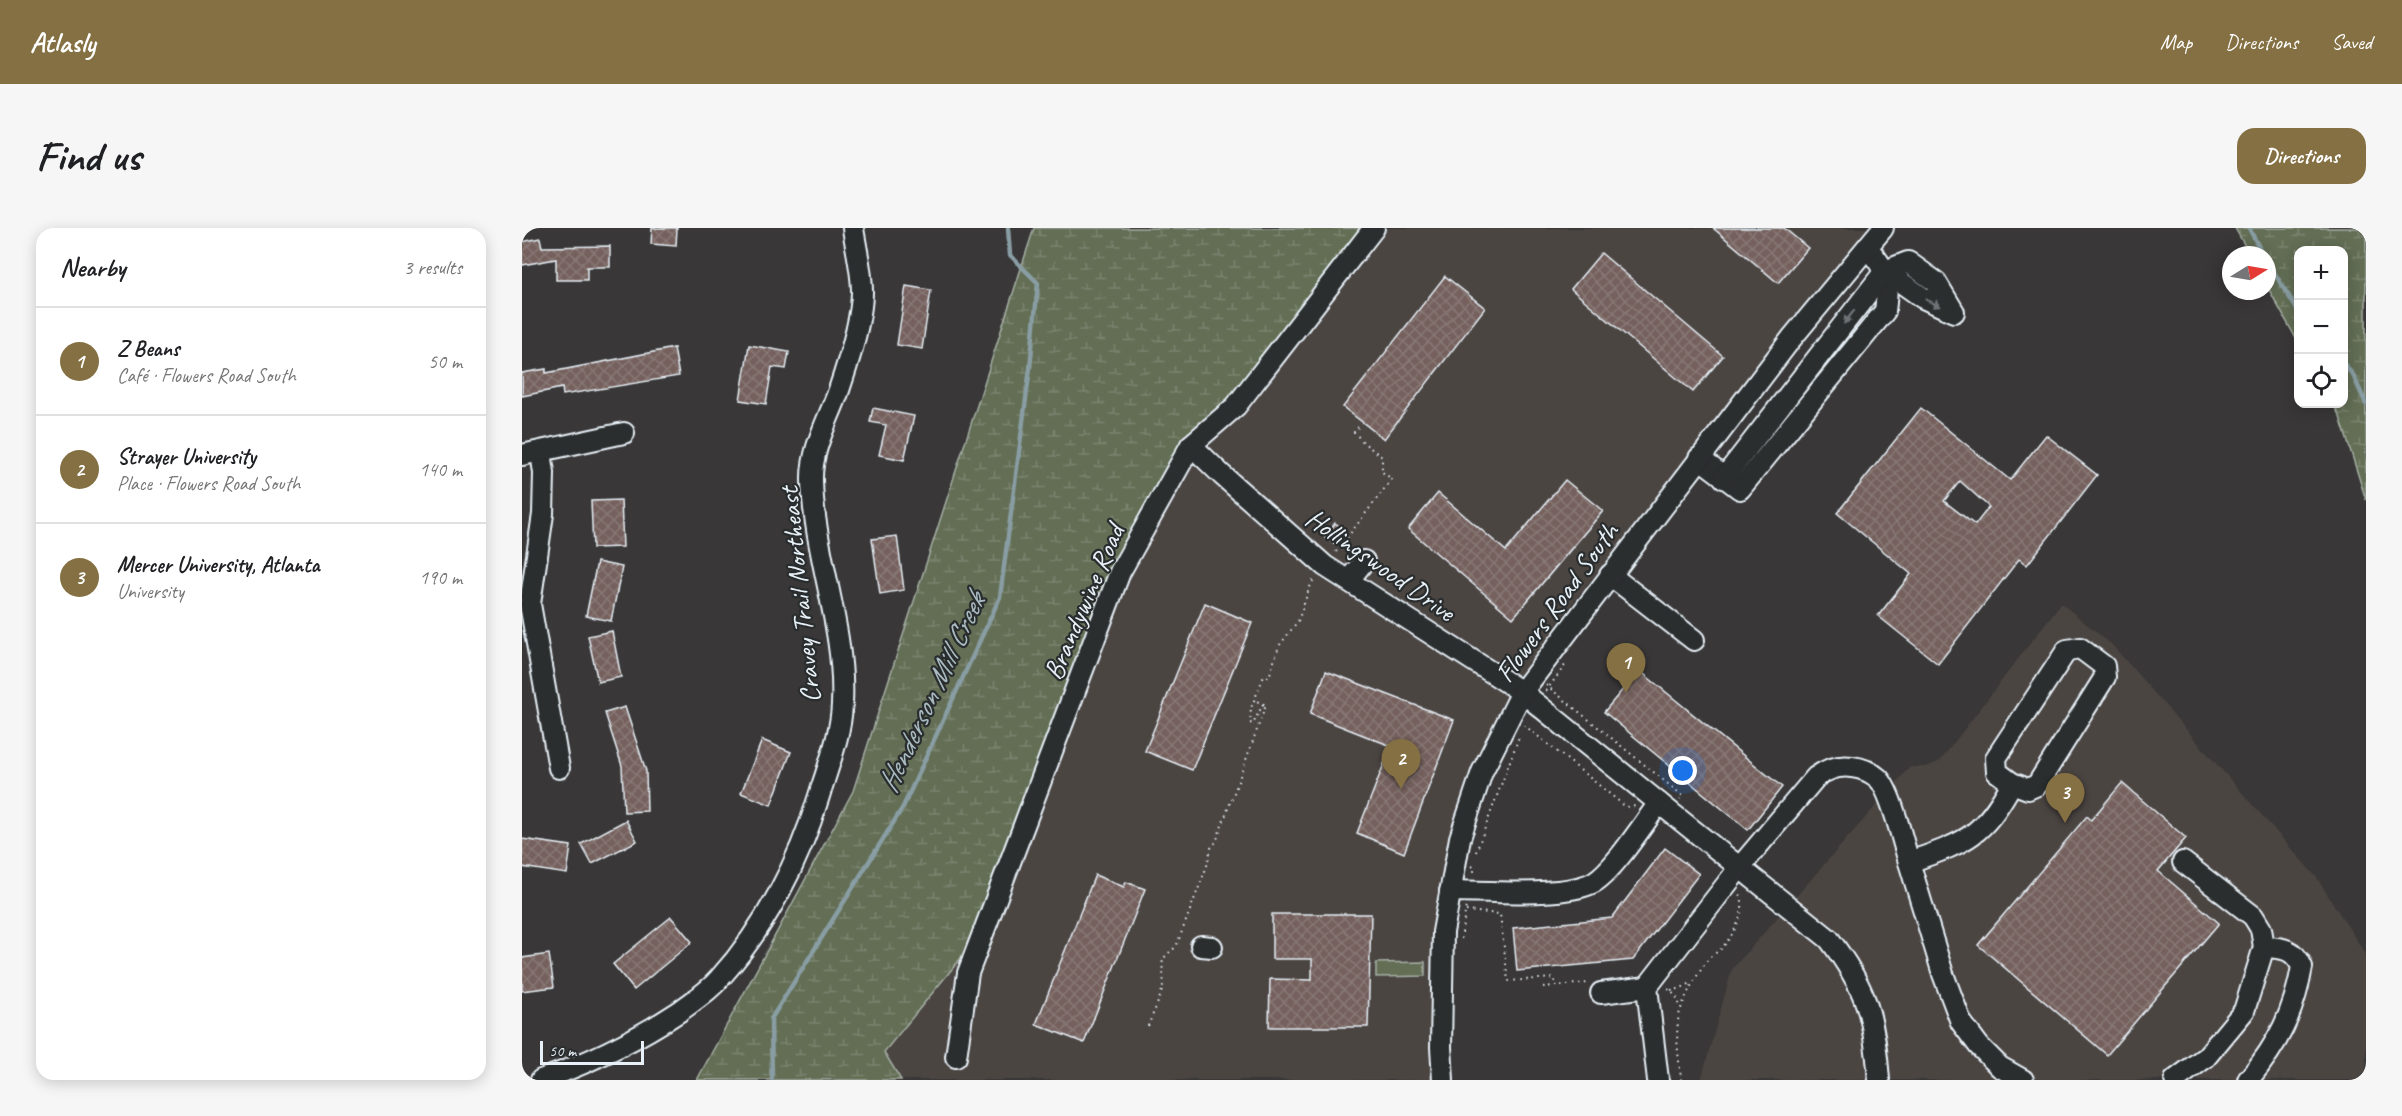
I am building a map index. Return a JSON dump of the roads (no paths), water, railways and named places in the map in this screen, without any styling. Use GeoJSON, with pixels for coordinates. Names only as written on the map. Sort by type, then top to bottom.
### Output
{"type":"FeatureCollection","features":[{"type":"Feature","properties":{"kind":"street","name":"Cravey Trail Northeast"},"geometry":{"type":"LineString","coordinates":[[542,1080],[597,1059],[652,1028],[695,1000],[718,981],[779,893],[797,857],[814,814],[838,734],[842,704],[836,630],[820,554],[812,479],[818,444],[839,390],[861,310],[862,291],[853,228]]}},
{"type":"Feature","properties":{"kind":"street","name":"Brandywine Road"},"geometry":{"type":"LineString","coordinates":[[956,1057],[968,973],[1120,572],[1191,445],[1236,406],[1374,228]]}},
{"type":"Feature","properties":{"kind":"street","name":"Flowers Road South"},"geometry":{"type":"LineString","coordinates":[[1443,1080],[1441,1047],[1443,932],[1460,838],[1482,772],[1522,692],[1791,339],[1883,228]]}},
{"type":"Feature","properties":{"kind":"street"},"geometry":{"type":"LineString","coordinates":[[1699,458],[1740,489],[1885,311],[1887,284],[1885,270],[1867,248]]}},
{"type":"Feature","properties":{"kind":"street"},"geometry":{"type":"LineString","coordinates":[[559,768],[530,604],[543,514],[544,473],[531,453],[624,433]]}},
{"type":"Feature","properties":{"kind":"street","name":"Hollingswood Drive"},"geometry":{"type":"LineString","coordinates":[[1191,445],[1336,574],[1349,580],[1374,599],[1522,692],[1829,939],[1864,993],[1875,1032],[1879,1080]]}},
{"type":"Feature","properties":{"kind":"street"},"geometry":{"type":"LineString","coordinates":[[1349,580],[1364,561]]}},
{"type":"Feature","properties":{"kind":"street"},"geometry":{"type":"LineString","coordinates":[[1610,575],[1694,640]]}},
{"type":"Feature","properties":{"kind":"street"},"geometry":{"type":"LineString","coordinates":[[2080,648],[2104,666],[2105,677],[2037,785],[2028,789],[2012,783],[1997,772],[1995,758],[2067,650],[2080,648]]}},
{"type":"Feature","properties":{"kind":"street"},"geometry":{"type":"LineString","coordinates":[[1658,1080],[1656,987],[1740,867],[1816,777],[1827,770],[1844,766],[1870,772],[1880,779],[1889,797],[1943,974],[1961,1022],[1978,1046],[2000,1067],[2023,1080]]}},
{"type":"Feature","properties":{"kind":"street"},"geometry":{"type":"LineString","coordinates":[[1909,862],[1958,845],[1983,828],[2012,783]]}},
{"type":"Feature","properties":{"kind":"street"},"geometry":{"type":"LineString","coordinates":[[1450,891],[1561,890],[1594,882],[1606,872],[1659,803]]}},
{"type":"Feature","properties":{"kind":"street"},"geometry":{"type":"LineString","coordinates":[[2175,1080],[2206,1058],[2244,1011],[2264,947],[2261,929],[2253,916],[2183,862]]}},
{"type":"Feature","properties":{"kind":"street"},"geometry":{"type":"LineString","coordinates":[[2248,1080],[2266,1058],[2282,1032],[2297,995],[2302,966],[2293,952],[2283,948],[2264,947]]}},
{"type":"Feature","properties":{"kind":"street"},"geometry":{"type":"LineString","coordinates":[[1599,987],[1656,987]]}},
{"type":"Feature","properties":{"kind":"waterway","name":"Henderson Mill Creek"},"geometry":{"type":"LineString","coordinates":[[772,1080],[771,1019],[903,807],[1000,597],[1030,368],[1038,283],[1010,255],[1008,228]]}},
{"type":"Feature","properties":{"kind":"waterway"},"geometry":{"type":"LineString","coordinates":[[2249,228],[2258,246]]}},
{"type":"Feature","properties":{"kind":"waterway"},"geometry":{"type":"LineString","coordinates":[[2276,276],[2294,305]]}},
{"type":"Feature","properties":{"kind":"waterway"},"geometry":{"type":"LineString","coordinates":[[2348,369],[2366,404]]}},
{"type":"Feature","properties":{"kind":"place","name":"Z Beans"},"geometry":{"type":"Point","coordinates":[1626,693]}},
{"type":"Feature","properties":{"kind":"place","name":"Strayer University"},"geometry":{"type":"Point","coordinates":[1401,789]}},
{"type":"Feature","properties":{"kind":"place","name":"Mercer University, Atlanta"},"geometry":{"type":"Point","coordinates":[2065,823]}}]}
